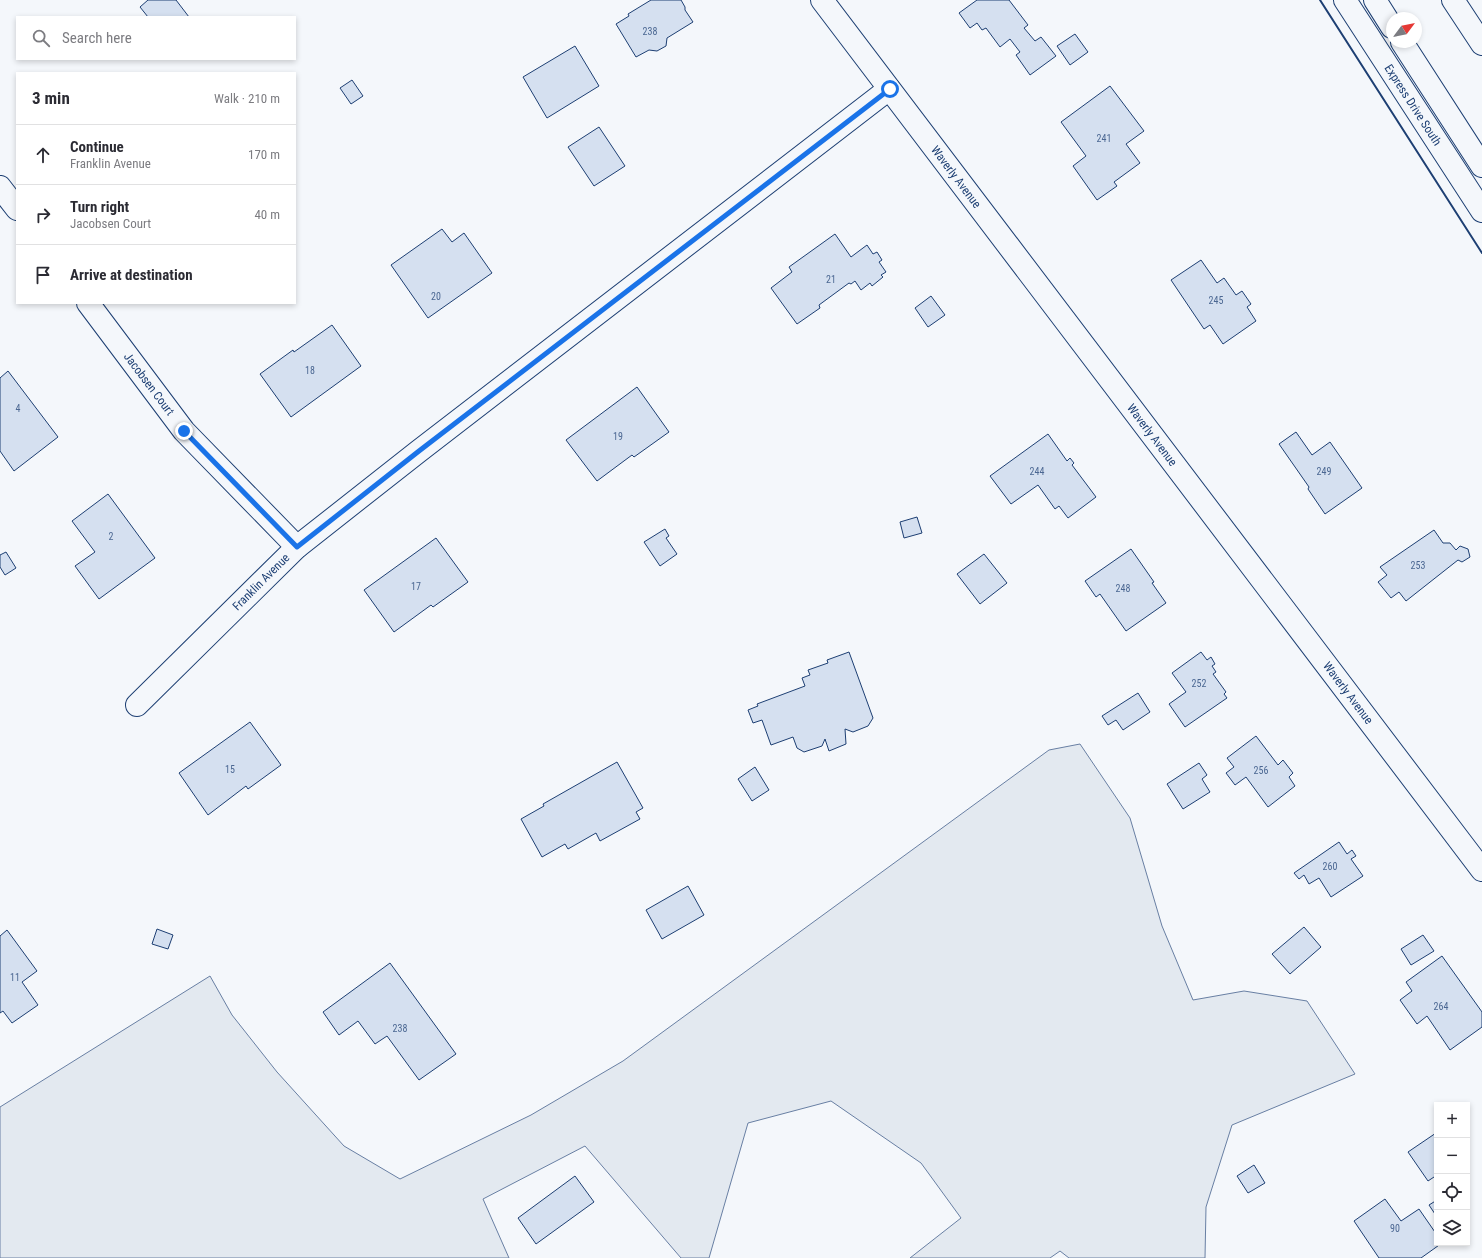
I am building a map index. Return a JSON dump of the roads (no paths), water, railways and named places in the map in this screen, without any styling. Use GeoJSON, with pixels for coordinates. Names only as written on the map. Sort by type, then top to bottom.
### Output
{"type":"FeatureCollection","features":[{"type":"Feature","properties":{"kind":"main road","name":"Waverly Avenue"},"geometry":{"type":"LineString","coordinates":[[822,0],[1482,870]]}},
{"type":"Feature","properties":{"kind":"main road","name":"Express Drive South"},"geometry":{"type":"LineString","coordinates":[[1345,0],[1482,211]]}},
{"type":"Feature","properties":{"kind":"main road"},"geometry":{"type":"LineString","coordinates":[[1375,0],[1386,17]]}},
{"type":"Feature","properties":{"kind":"main road"},"geometry":{"type":"LineString","coordinates":[[1453,0],[1482,44]]}},
{"type":"Feature","properties":{"kind":"main road"},"geometry":{"type":"LineString","coordinates":[[1406,48],[1482,166]]}},
{"type":"Feature","properties":{"kind":"main road","name":"Franklin Avenue"},"geometry":{"type":"LineString","coordinates":[[137,705],[297,547],[432,441],[890,89]]}},
{"type":"Feature","properties":{"kind":"main road"},"geometry":{"type":"LineString","coordinates":[[0,187],[16,208]]}},
{"type":"Feature","properties":{"kind":"main road","name":"Jacobsen Court"},"geometry":{"type":"LineString","coordinates":[[89,304],[184,431],[297,547]]}}]}
